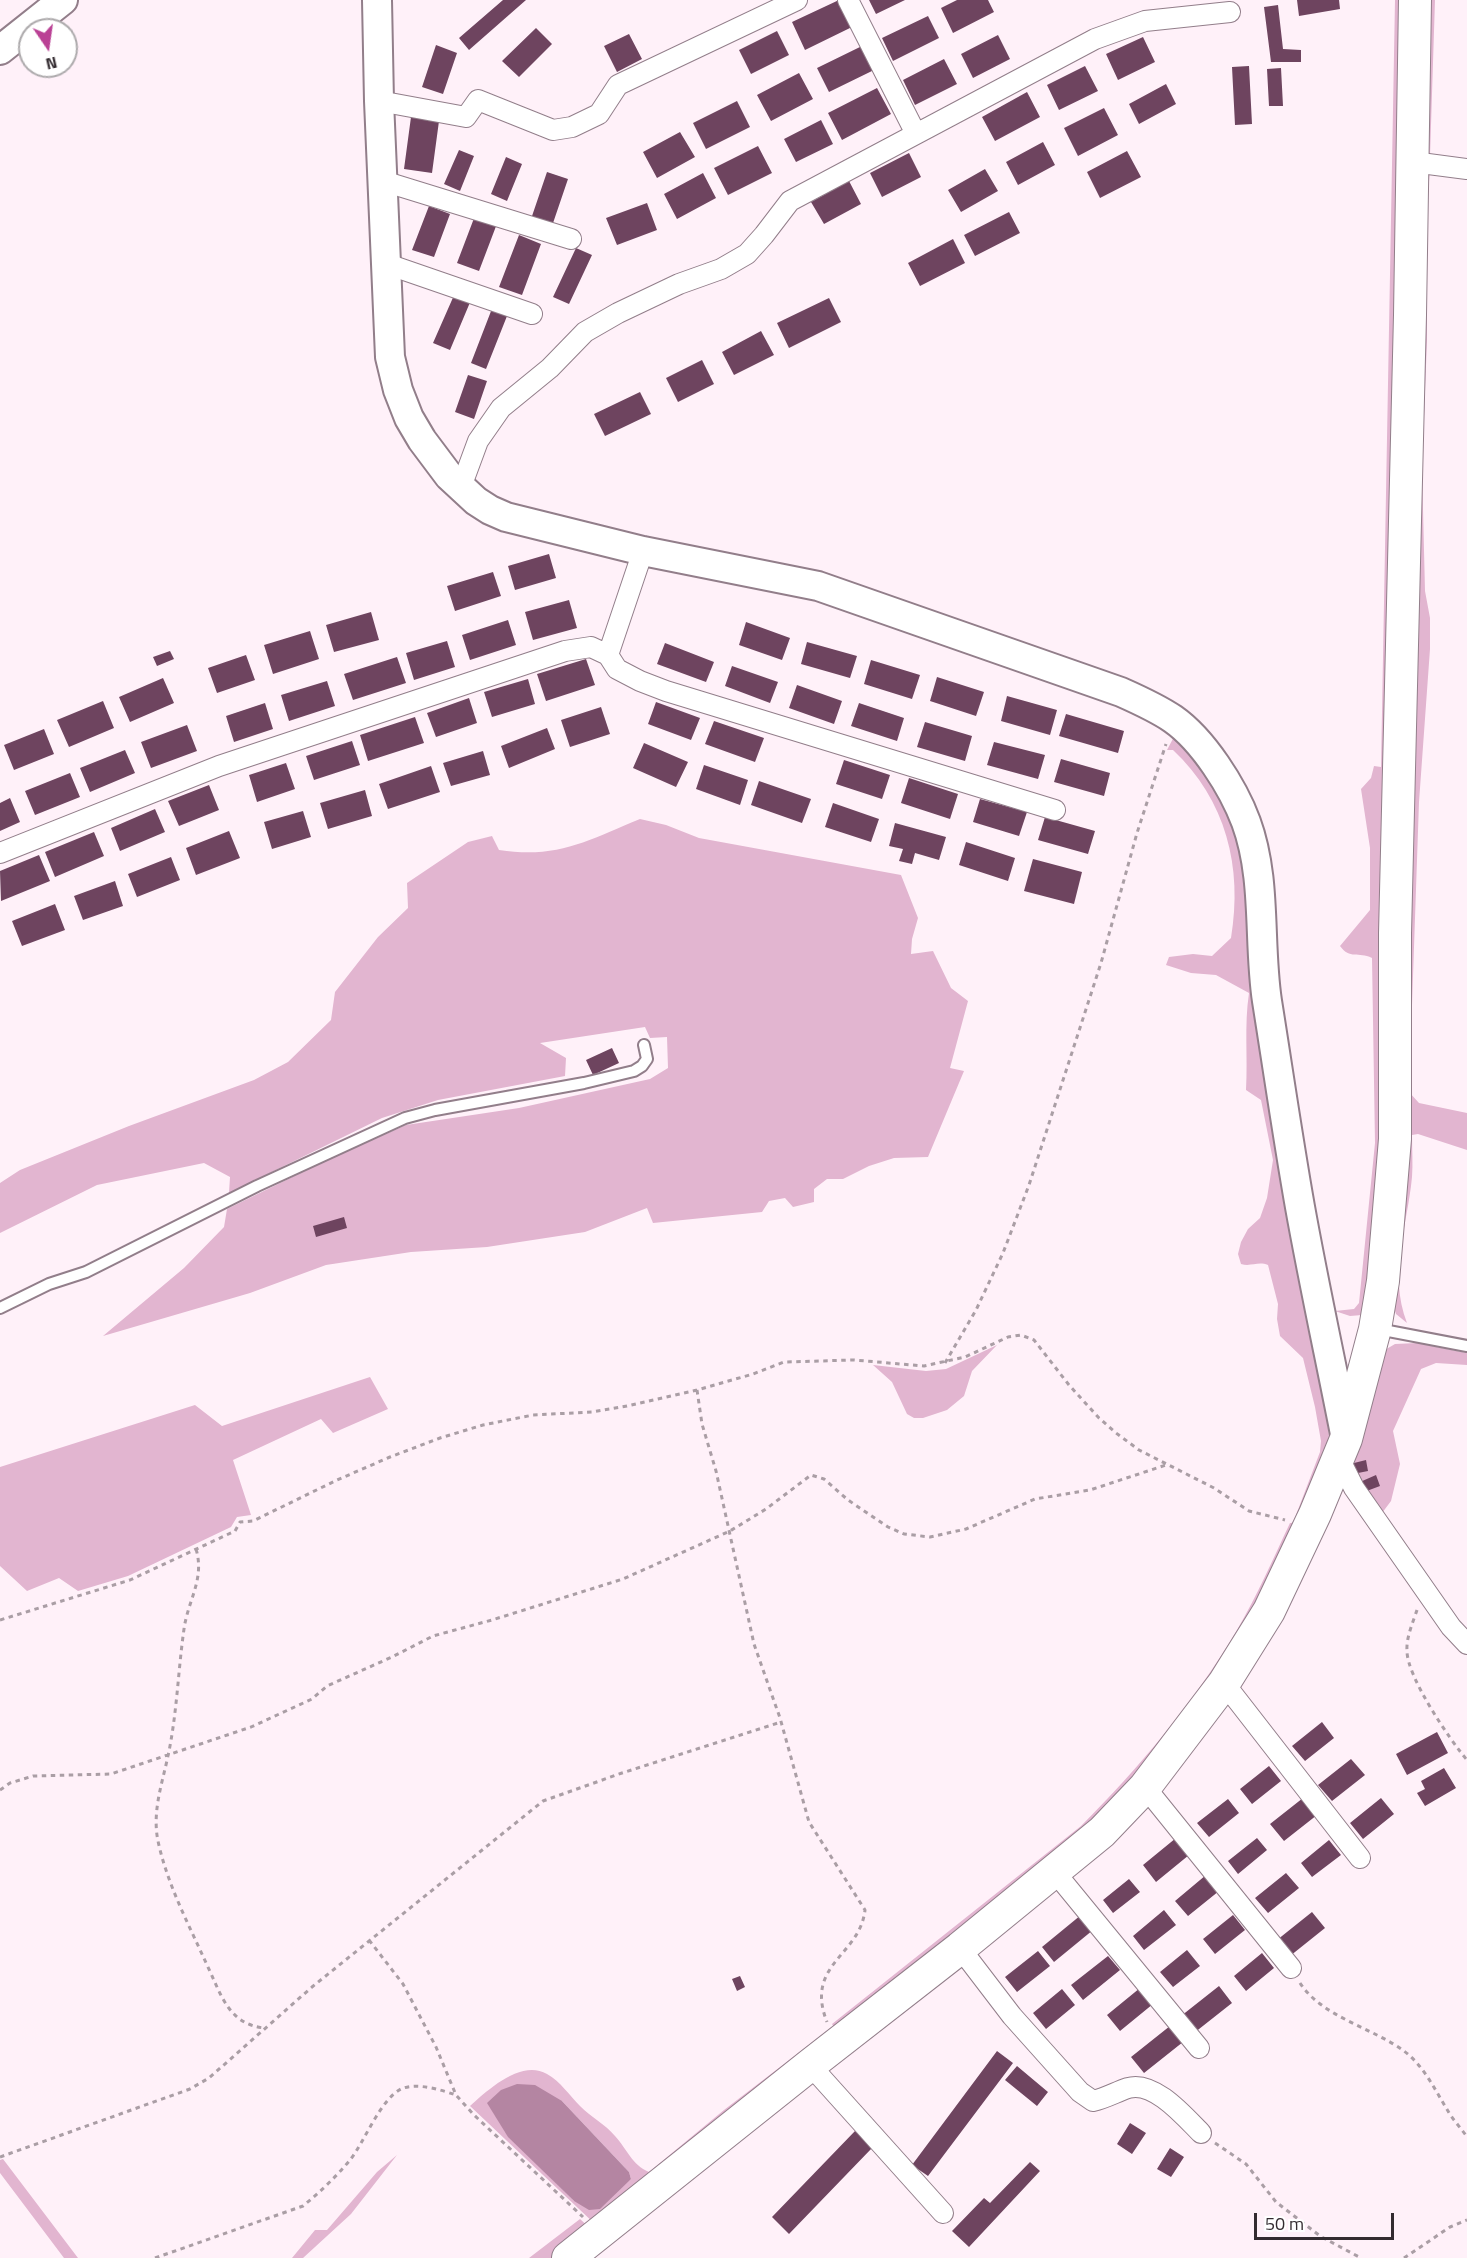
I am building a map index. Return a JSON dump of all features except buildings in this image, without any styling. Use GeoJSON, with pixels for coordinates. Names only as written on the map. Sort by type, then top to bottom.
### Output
{"type":"FeatureCollection","features":[{"type":"Feature","properties":{"kind":"main road"},"geometry":{"type":"LineString","coordinates":[[568,2258],[1102,1832],[1145,1787],[1224,1683],[1269,1611],[1316,1514],[1342,1448],[1375,1329],[1383,1281],[1395,1138],[1395,933],[1415,0]]}},
{"type":"Feature","properties":{"kind":"street"},"geometry":{"type":"LineString","coordinates":[[0,50],[63,0]]}},
{"type":"Feature","properties":{"kind":"street"},"geometry":{"type":"LineString","coordinates":[[377,0],[390,357],[398,390],[409,418],[422,440],[433,458],[476,501],[506,517],[643,551],[818,586],[1121,692],[1149,704],[1175,720],[1201,745],[1221,774],[1237,801],[1254,848],[1260,892],[1266,996],[1342,1448],[1354,1488],[1451,1627],[1467,1644]]}},
{"type":"Feature","properties":{"kind":"street"},"geometry":{"type":"LineString","coordinates":[[379,101],[466,117],[478,100],[553,130],[572,127],[599,114],[618,85],[797,0]]}},
{"type":"Feature","properties":{"kind":"street"},"geometry":{"type":"LineString","coordinates":[[848,0],[916,134]]}},
{"type":"Feature","properties":{"kind":"street"},"geometry":{"type":"LineString","coordinates":[[461,487],[478,441],[501,408],[550,368],[585,332],[618,313],[679,284],[721,269],[747,254],[790,201],[1095,39],[1145,21],[1230,12]]}},
{"type":"Feature","properties":{"kind":"street"},"geometry":{"type":"LineString","coordinates":[[1413,162],[1467,169]]}},
{"type":"Feature","properties":{"kind":"street"},"geometry":{"type":"LineString","coordinates":[[383,181],[571,239]]}},
{"type":"Feature","properties":{"kind":"street"},"geometry":{"type":"LineString","coordinates":[[387,264],[532,314]]}},
{"type":"Feature","properties":{"kind":"street"},"geometry":{"type":"LineString","coordinates":[[608,656],[643,551]]}},
{"type":"Feature","properties":{"kind":"street"},"geometry":{"type":"LineString","coordinates":[[0,853],[219,766],[554,654],[591,647],[608,656],[617,669],[639,681],[666,691],[1055,810]]}},
{"type":"Feature","properties":{"kind":"street"},"geometry":{"type":"LineString","coordinates":[[1224,1683],[1360,1858]]}},
{"type":"Feature","properties":{"kind":"street"},"geometry":{"type":"LineString","coordinates":[[1145,1787],[1291,1968]]}},
{"type":"Feature","properties":{"kind":"street"},"geometry":{"type":"LineString","coordinates":[[1054,1871],[1199,2048]]}},
{"type":"Feature","properties":{"kind":"street"},"geometry":{"type":"LineString","coordinates":[[960,1947],[1012,2016],[1080,2092],[1093,2101],[1108,2098],[1130,2087],[1149,2089],[1173,2105],[1201,2133]]}},
{"type":"Feature","properties":{"kind":"street"},"geometry":{"type":"LineString","coordinates":[[810,2064],[943,2213]]}},
{"type":"Feature","properties":{"kind":"lane"},"geometry":{"type":"LineString","coordinates":[[0,1308],[49,1284],[86,1272],[267,1181],[383,1127],[435,1110],[584,1083],[634,1071],[647,1059],[644,1045]]}},
{"type":"Feature","properties":{"kind":"lane"},"geometry":{"type":"LineString","coordinates":[[1375,1329],[1467,1346]]}},
{"type":"Feature","properties":{"kind":"path"},"geometry":{"type":"LineString","coordinates":[[945,1363],[976,1310],[1003,1253],[1029,1185],[1101,963],[1137,833],[1175,720]]}},
{"type":"Feature","properties":{"kind":"path"},"geometry":{"type":"LineString","coordinates":[[0,1620],[130,1580],[235,1531],[240,1522],[253,1521],[337,1479],[440,1438],[483,1425],[533,1415],[592,1412],[697,1390],[753,1374],[784,1362],[854,1360],[924,1366],[945,1363],[965,1358],[1008,1337],[1021,1335],[1034,1340],[1099,1419],[1139,1450],[1214,1488],[1249,1511],[1290,1521],[1316,1514]]}},
{"type":"Feature","properties":{"kind":"path"},"geometry":{"type":"LineString","coordinates":[[697,1390],[702,1424],[730,1531],[753,1644],[781,1722],[809,1822],[865,1910],[864,1922],[826,1975],[821,1990],[826,2020],[840,2041]]}},
{"type":"Feature","properties":{"kind":"path"},"geometry":{"type":"LineString","coordinates":[[0,1790],[10,1783],[33,1776],[111,1774],[251,1727],[312,1699],[327,1686],[433,1636],[623,1579],[730,1531],[766,1509],[810,1475],[824,1479],[848,1500],[888,1527],[904,1534],[930,1537],[966,1529],[1035,1499],[1090,1490],[1166,1465]]}},
{"type":"Feature","properties":{"kind":"path"},"geometry":{"type":"LineString","coordinates":[[196,1549],[199,1568],[198,1584],[190,1603],[185,1627],[168,1755],[159,1792],[156,1824],[158,1841],[179,1904],[223,1998],[237,2019],[249,2026],[264,2028]]}},
{"type":"Feature","properties":{"kind":"path"},"geometry":{"type":"LineString","coordinates":[[1423,1588],[1407,1651],[1412,1673],[1454,1746],[1467,1760]]}},
{"type":"Feature","properties":{"kind":"path"},"geometry":{"type":"LineString","coordinates":[[0,2157],[190,2090],[209,2078],[264,2028],[369,1940],[442,1884],[543,1801],[781,1722]]}},
{"type":"Feature","properties":{"kind":"path"},"geometry":{"type":"LineString","coordinates":[[369,1940],[407,1991],[436,2047],[456,2095],[474,2115],[600,2232]]}},
{"type":"Feature","properties":{"kind":"path"},"geometry":{"type":"LineString","coordinates":[[1291,1968],[1304,1989],[1332,2013],[1367,2028],[1404,2051],[1421,2068],[1467,2137]]}},
{"type":"Feature","properties":{"kind":"path"},"geometry":{"type":"LineString","coordinates":[[155,2258],[303,2206],[351,2159],[388,2101],[401,2089],[431,2088],[456,2095]]}},
{"type":"Feature","properties":{"kind":"path"},"geometry":{"type":"LineString","coordinates":[[1201,2133],[1246,2164],[1276,2202],[1320,2236],[1361,2258]]}},
{"type":"Feature","properties":{"kind":"path"},"geometry":{"type":"LineString","coordinates":[[1404,2258],[1450,2227],[1467,2220]]}},
{"type":"Feature","properties":{"kind":"shaded area"},"geometry":{"type":"Polygon","coordinates":[[[1395,0],[1408,0],[1385,1092],[1375,1240],[1362,1315],[1350,1316],[1335,1311],[1354,1309],[1359,1303],[1375,1143],[1372,958],[1347,953],[1340,946],[1370,910],[1370,848],[1361,789],[1371,778],[1374,766],[1381,767],[1395,0]]]}},
{"type":"Feature","properties":{"kind":"shaded area"},"geometry":{"type":"Polygon","coordinates":[[[1420,0],[1435,0],[1430,156],[1416,158],[1420,0]]]}},
{"type":"Feature","properties":{"kind":"shaded area"},"geometry":{"type":"Polygon","coordinates":[[[1430,170],[1427,204],[1427,340],[1422,469],[1425,591],[1430,618],[1430,649],[1419,802],[1409,1092],[1419,1103],[1467,1113],[1467,1150],[1418,1134],[1412,1135],[1412,1177],[1399,1268],[1399,1286],[1407,1323],[1396,1314],[1392,1302],[1420,184],[1430,170]]]}},
{"type":"Feature","properties":{"kind":"shaded area"},"geometry":{"type":"Polygon","coordinates":[[[1176,733],[1231,808],[1242,857],[1329,1435],[1328,1449],[1305,1511],[1296,1515],[1320,1452],[1321,1441],[1315,1407],[1303,1358],[1280,1336],[1277,1319],[1278,1304],[1268,1265],[1241,1264],[1238,1254],[1248,1229],[1260,1218],[1267,1198],[1273,1160],[1261,1100],[1246,1090],[1249,993],[1216,975],[1191,973],[1166,965],[1169,957],[1193,954],[1212,956],[1231,938],[1234,912],[1232,860],[1226,836],[1218,813],[1206,790],[1173,750],[1167,750],[1176,733]]]}},
{"type":"Feature","properties":{"kind":"shaded area"},"geometry":{"type":"Polygon","coordinates":[[[640,819],[666,825],[699,838],[901,875],[918,918],[912,939],[911,954],[933,951],[951,988],[968,1001],[950,1068],[964,1071],[928,1157],[894,1158],[869,1166],[843,1179],[827,1179],[814,1189],[814,1202],[793,1207],[785,1198],[769,1201],[762,1212],[653,1223],[647,1208],[585,1232],[487,1247],[411,1252],[326,1265],[250,1293],[103,1336],[184,1268],[224,1227],[227,1209],[406,1125],[519,1108],[650,1079],[668,1068],[667,1037],[650,1038],[645,1027],[540,1043],[566,1058],[565,1076],[438,1100],[382,1118],[229,1193],[230,1177],[204,1163],[97,1185],[0,1233],[0,1183],[20,1170],[129,1126],[254,1080],[288,1062],[331,1020],[335,992],[378,937],[408,908],[407,883],[468,842],[492,836],[499,850],[538,852],[555,850],[587,841],[640,819]]]}},
{"type":"Feature","properties":{"kind":"shaded area"},"geometry":{"type":"Polygon","coordinates":[[[1417,1343],[1467,1353],[1467,1365],[1436,1363],[1421,1369],[1393,1431],[1400,1464],[1391,1501],[1382,1513],[1368,1495],[1352,1462],[1378,1354],[1395,1344],[1417,1343]]]}},
{"type":"Feature","properties":{"kind":"shaded area"},"geometry":{"type":"Polygon","coordinates":[[[997,1345],[972,1371],[964,1396],[947,1410],[923,1418],[914,1418],[907,1414],[892,1382],[873,1365],[926,1371],[946,1369],[997,1345]]]}},
{"type":"Feature","properties":{"kind":"shaded area"},"geometry":{"type":"Polygon","coordinates":[[[370,1377],[388,1409],[333,1433],[321,1419],[233,1460],[251,1515],[237,1517],[231,1527],[128,1576],[78,1591],[59,1578],[27,1591],[0,1566],[0,1467],[195,1405],[222,1426],[370,1377]]]}},
{"type":"Feature","properties":{"kind":"shaded area"},"geometry":{"type":"Polygon","coordinates":[[[1301,1522],[1258,1615],[1098,1828],[834,2027],[832,2024],[1081,1826],[1124,1781],[1165,1733],[1221,1656],[1265,1577],[1290,1523],[1301,1522]]]}},
{"type":"Feature","properties":{"kind":"shaded area"},"geometry":{"type":"Polygon","coordinates":[[[827,2031],[834,2038],[597,2226],[470,2106],[505,2078],[527,2070],[537,2070],[552,2077],[561,2085],[584,2110],[611,2132],[634,2161],[649,2172],[724,2110],[827,2031]],[[562,2101],[541,2168],[574,2201],[631,2179],[629,2172],[562,2101]]]}},
{"type":"Feature","properties":{"kind":"shaded area"},"geometry":{"type":"Polygon","coordinates":[[[517,2084],[535,2085],[562,2101],[629,2172],[631,2179],[600,2209],[589,2210],[574,2201],[508,2137],[487,2103],[501,2090],[517,2084]]]}},
{"type":"Feature","properties":{"kind":"shaded area"},"geometry":{"type":"Polygon","coordinates":[[[397,2155],[351,2214],[303,2258],[292,2258],[315,2230],[327,2230],[377,2172],[397,2155]]]}},
{"type":"Feature","properties":{"kind":"shaded area"},"geometry":{"type":"Polygon","coordinates":[[[3,2159],[78,2258],[64,2258],[0,2173],[0,2160],[3,2159]]]}},
{"type":"Feature","properties":{"kind":"shaded area"},"geometry":{"type":"Polygon","coordinates":[[[580,2219],[592,2230],[557,2258],[529,2258],[580,2219]]]}}]}
